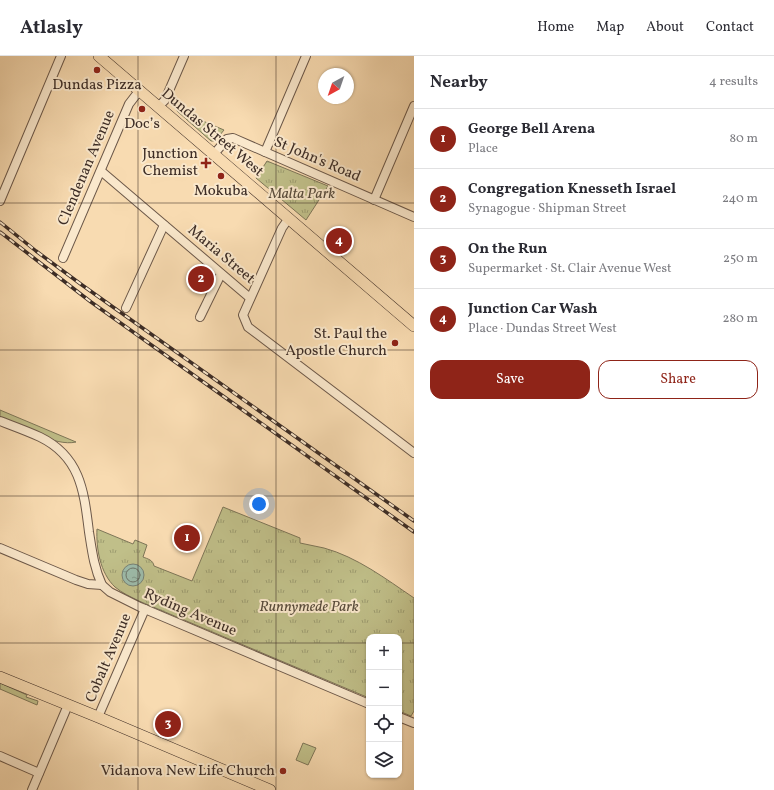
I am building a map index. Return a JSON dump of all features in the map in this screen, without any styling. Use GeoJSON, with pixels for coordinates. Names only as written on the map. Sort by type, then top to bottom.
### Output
{"type":"FeatureCollection","features":[{"type":"Feature","properties":{"kind":"main road","name":"Dundas Street West"},"geometry":{"type":"LineString","coordinates":[[99,56],[414,326]]}},
{"type":"Feature","properties":{"kind":"main road"},"geometry":{"type":"LineString","coordinates":[[0,677],[270,790]]}},
{"type":"Feature","properties":{"kind":"street"},"geometry":{"type":"LineString","coordinates":[[0,201],[61,56]]}},
{"type":"Feature","properties":{"kind":"street"},"geometry":{"type":"LineString","coordinates":[[158,107],[165,100],[184,56]]}},
{"type":"Feature","properties":{"kind":"street"},"geometry":{"type":"LineString","coordinates":[[265,152],[306,56]]}},
{"type":"Feature","properties":{"kind":"street","name":"Clendenan Avenue"},"geometry":{"type":"LineString","coordinates":[[63,258],[129,104],[139,91]]}},
{"type":"Feature","properties":{"kind":"street"},"geometry":{"type":"LineString","coordinates":[[374,200],[414,106]]}},
{"type":"Feature","properties":{"kind":"street","name":"St John's Road"},"geometry":{"type":"LineString","coordinates":[[214,154],[227,139],[233,138],[414,217]]}},
{"type":"Feature","properties":{"kind":"street","name":"Maria Street"},"geometry":{"type":"LineString","coordinates":[[101,171],[250,298],[243,315],[248,327],[412,449]]}},
{"type":"Feature","properties":{"kind":"street"},"geometry":{"type":"LineString","coordinates":[[250,298],[283,225],[289,218]]}},
{"type":"Feature","properties":{"kind":"street"},"geometry":{"type":"LineString","coordinates":[[126,308],[164,225]]}},
{"type":"Feature","properties":{"kind":"street"},"geometry":{"type":"LineString","coordinates":[[200,317],[221,274]]}},
{"type":"Feature","properties":{"kind":"street"},"geometry":{"type":"LineString","coordinates":[[0,420],[41,438],[61,451],[70,460],[82,487],[94,563],[102,586]]}},
{"type":"Feature","properties":{"kind":"street","name":"Ryding Avenue"},"geometry":{"type":"LineString","coordinates":[[0,548],[76,580],[102,586],[110,592],[145,609],[366,703]]}},
{"type":"Feature","properties":{"kind":"street","name":"Cobalt Avenue"},"geometry":{"type":"LineString","coordinates":[[98,717],[145,609]]}},
{"type":"Feature","properties":{"kind":"street"},"geometry":{"type":"LineString","coordinates":[[32,790],[68,705]]}},
{"type":"Feature","properties":{"kind":"street"},"geometry":{"type":"LineString","coordinates":[[402,718],[414,723]]}},
{"type":"Feature","properties":{"kind":"street"},"geometry":{"type":"LineString","coordinates":[[0,756],[39,773]]}},
{"type":"Feature","properties":{"kind":"green space"},"geometry":{"type":"Polygon","coordinates":[[[177,110],[224,130],[215,141],[211,141],[177,110]]]}},
{"type":"Feature","properties":{"kind":"green space","name":"Malta Park"},"geometry":{"type":"Polygon","coordinates":[[[267,161],[328,186],[306,220],[256,178],[267,161]]]}},
{"type":"Feature","properties":{"kind":"green space"},"geometry":{"type":"Polygon","coordinates":[[[0,410],[76,442],[68,443],[48,439],[38,435],[0,417],[0,410]]]}},
{"type":"Feature","properties":{"kind":"green space","name":"Runnymede Park"},"geometry":{"type":"Polygon","coordinates":[[[223,507],[300,538],[300,543],[336,552],[371,569],[414,598],[414,711],[411,716],[402,712],[402,634],[366,634],[366,697],[127,595],[115,587],[102,568],[98,552],[97,529],[133,544],[135,540],[147,545],[143,557],[151,561],[154,566],[192,581],[223,507]]]}},
{"type":"Feature","properties":{"kind":"green space"},"geometry":{"type":"Polygon","coordinates":[[[0,683],[27,695],[26,697],[38,701],[37,705],[0,689],[0,683]]]}},
{"type":"Feature","properties":{"kind":"green space"},"geometry":{"type":"Polygon","coordinates":[[[303,743],[316,748],[308,765],[296,760],[303,743]]]}},
{"type":"Feature","properties":{"kind":"water"},"geometry":{"type":"Polygon","coordinates":[[[133,564],[141,567],[144,575],[141,583],[133,586],[125,583],[122,575],[125,567],[133,564]]]}},
{"type":"Feature","properties":{"kind":"railway"},"geometry":{"type":"LineString","coordinates":[[0,222],[82,285],[414,521]]}},
{"type":"Feature","properties":{"kind":"railway"},"geometry":{"type":"LineString","coordinates":[[0,232],[91,302],[414,532]]}},
{"type":"Feature","properties":{"kind":"place","name":"Dundas Pizza"},"geometry":{"type":"Point","coordinates":[97,70]}},
{"type":"Feature","properties":{"kind":"place","name":"Doc’s"},"geometry":{"type":"Point","coordinates":[142,109]}},
{"type":"Feature","properties":{"kind":"place","name":"Junction Chemist"},"geometry":{"type":"Point","coordinates":[206,163]}},
{"type":"Feature","properties":{"kind":"place","name":"Mokuba"},"geometry":{"type":"Point","coordinates":[221,176]}},
{"type":"Feature","properties":{"kind":"place","name":"Junction Car Wash"},"geometry":{"type":"Point","coordinates":[339,241]}},
{"type":"Feature","properties":{"kind":"place","name":"Congregation Knesseth Israel"},"geometry":{"type":"Point","coordinates":[201,279]}},
{"type":"Feature","properties":{"kind":"place","name":"St. Paul the Apostle Church"},"geometry":{"type":"Point","coordinates":[395,343]}},
{"type":"Feature","properties":{"kind":"place","name":"George Bell Arena"},"geometry":{"type":"Point","coordinates":[187,538]}},
{"type":"Feature","properties":{"kind":"place","name":"On the Run"},"geometry":{"type":"Point","coordinates":[168,724]}},
{"type":"Feature","properties":{"kind":"place","name":"Vidanova New Life Church"},"geometry":{"type":"Point","coordinates":[283,771]}}]}
